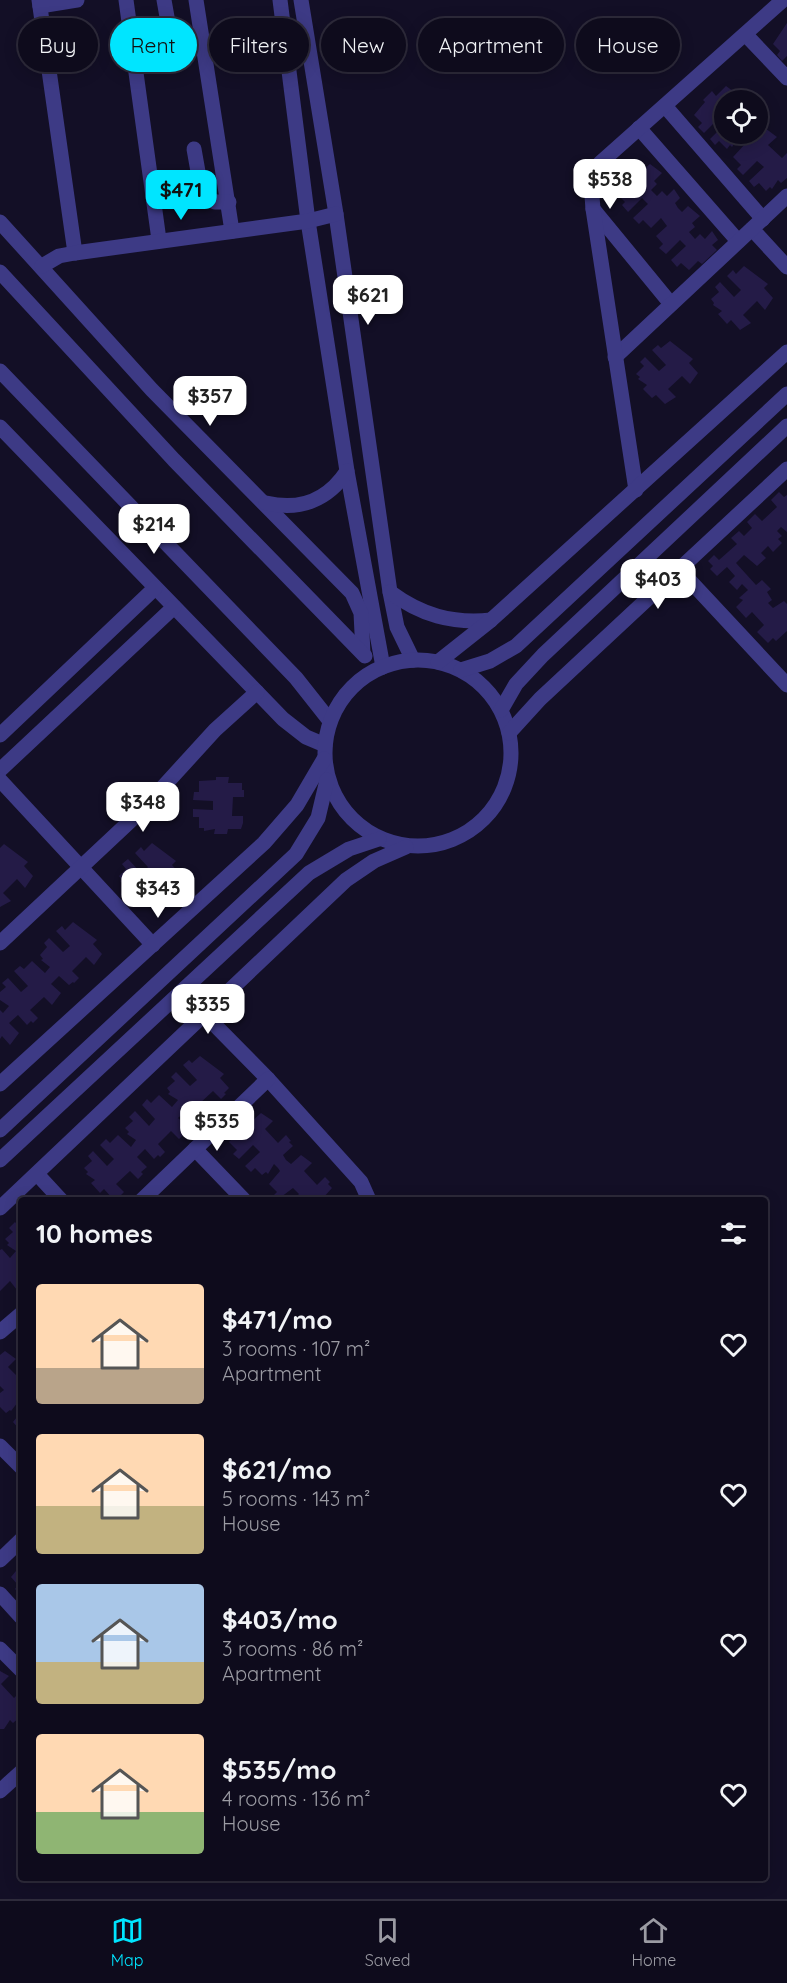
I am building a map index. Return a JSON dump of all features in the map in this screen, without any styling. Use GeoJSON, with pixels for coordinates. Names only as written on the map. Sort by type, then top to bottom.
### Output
{"type":"FeatureCollection","features":[{"type":"Feature","properties":{"kind":"street"},"geometry":{"type":"LineString","coordinates":[[75,253],[40,3],[77,0]]}},
{"type":"Feature","properties":{"kind":"street"},"geometry":{"type":"LineString","coordinates":[[126,0],[159,240]]}},
{"type":"Feature","properties":{"kind":"street"},"geometry":{"type":"LineString","coordinates":[[164,0],[167,18]]}},
{"type":"Feature","properties":{"kind":"street"},"geometry":{"type":"LineString","coordinates":[[196,0],[232,231]]}},
{"type":"Feature","properties":{"kind":"street"},"geometry":{"type":"LineString","coordinates":[[280,0],[308,221],[380,668]]}},
{"type":"Feature","properties":{"kind":"street"},"geometry":{"type":"LineString","coordinates":[[301,0],[336,214],[390,592],[397,627],[413,660]]}},
{"type":"Feature","properties":{"kind":"street"},"geometry":{"type":"LineString","coordinates":[[636,490],[591,183],[596,169],[639,128],[783,0]]}},
{"type":"Feature","properties":{"kind":"street"},"geometry":{"type":"LineString","coordinates":[[746,35],[787,78]]}},
{"type":"Feature","properties":{"kind":"street"},"geometry":{"type":"LineString","coordinates":[[665,106],[757,224],[787,267]]}},
{"type":"Feature","properties":{"kind":"street"},"geometry":{"type":"LineString","coordinates":[[639,128],[738,241]]}},
{"type":"Feature","properties":{"kind":"street"},"geometry":{"type":"LineString","coordinates":[[194,149],[202,194],[215,202],[228,202]]}},
{"type":"Feature","properties":{"kind":"street"},"geometry":{"type":"LineString","coordinates":[[615,357],[787,196]]}},
{"type":"Feature","properties":{"kind":"street"},"geometry":{"type":"LineString","coordinates":[[593,209],[670,304]]}},
{"type":"Feature","properties":{"kind":"street"},"geometry":{"type":"LineString","coordinates":[[42,266],[59,256],[75,253],[308,221],[336,214]]}},
{"type":"Feature","properties":{"kind":"street"},"geometry":{"type":"LineString","coordinates":[[0,222],[152,390],[266,503],[352,593],[361,613],[363,653]]}},
{"type":"Feature","properties":{"kind":"street"},"geometry":{"type":"LineString","coordinates":[[0,272],[174,460],[380,668]]}},
{"type":"Feature","properties":{"kind":"street"},"geometry":{"type":"LineString","coordinates":[[438,662],[491,620],[787,352]]}},
{"type":"Feature","properties":{"kind":"street"},"geometry":{"type":"LineString","coordinates":[[0,371],[296,678],[330,721]]}},
{"type":"Feature","properties":{"kind":"street"},"geometry":{"type":"LineString","coordinates":[[460,670],[490,661],[516,646],[787,394]]}},
{"type":"Feature","properties":{"kind":"street"},"geometry":{"type":"LineString","coordinates":[[501,710],[516,684],[543,655],[787,426]]}},
{"type":"Feature","properties":{"kind":"street"},"geometry":{"type":"LineString","coordinates":[[0,427],[290,726],[325,752]]}},
{"type":"Feature","properties":{"kind":"street"},"geometry":{"type":"LineString","coordinates":[[509,733],[540,699],[678,568],[787,469]]}},
{"type":"Feature","properties":{"kind":"street"},"geometry":{"type":"LineString","coordinates":[[266,503],[292,507],[318,499],[334,487],[347,471]]}},
{"type":"Feature","properties":{"kind":"street"},"geometry":{"type":"LineString","coordinates":[[678,568],[785,679]]}},
{"type":"Feature","properties":{"kind":"street"},"geometry":{"type":"LineString","coordinates":[[0,735],[155,588]]}},
{"type":"Feature","properties":{"kind":"street"},"geometry":{"type":"LineString","coordinates":[[390,592],[412,607],[438,617],[473,622],[491,620]]}},
{"type":"Feature","properties":{"kind":"street"},"geometry":{"type":"LineString","coordinates":[[0,770],[174,608]]}},
{"type":"Feature","properties":{"kind":"street"},"geometry":{"type":"LineString","coordinates":[[0,1130],[296,854],[318,818],[327,777],[325,752],[330,721],[341,700],[358,682],[380,668],[413,660],[438,662],[460,670],[484,687],[501,710],[509,733],[511,759],[506,784],[489,813],[477,826],[456,839],[431,846],[406,847],[379,839],[361,828],[346,814],[335,797],[327,777]]}},
{"type":"Feature","properties":{"kind":"street"},"geometry":{"type":"LineString","coordinates":[[0,943],[142,810],[215,730],[257,692]]}},
{"type":"Feature","properties":{"kind":"street"},"geometry":{"type":"LineString","coordinates":[[0,1084],[276,831],[297,805],[325,752]]}},
{"type":"Feature","properties":{"kind":"street"},"geometry":{"type":"LineString","coordinates":[[0,780],[153,945]]}},
{"type":"Feature","properties":{"kind":"street"},"geometry":{"type":"LineString","coordinates":[[0,1160],[309,873],[349,849],[379,839]]}},
{"type":"Feature","properties":{"kind":"street"},"geometry":{"type":"LineString","coordinates":[[0,1208],[346,880],[374,861],[406,847]]}},
{"type":"Feature","properties":{"kind":"street"},"geometry":{"type":"LineString","coordinates":[[205,1016],[268,1079],[361,1182],[368,1197]]}},
{"type":"Feature","properties":{"kind":"street"},"geometry":{"type":"LineString","coordinates":[[145,1197],[268,1079]]}},
{"type":"Feature","properties":{"kind":"street"},"geometry":{"type":"LineString","coordinates":[[195,1149],[241,1197]]}},
{"type":"Feature","properties":{"kind":"street"},"geometry":{"type":"LineString","coordinates":[[37,1174],[58,1197]]}},
{"type":"Feature","properties":{"kind":"street"},"geometry":{"type":"LineString","coordinates":[[0,1332],[18,1317]]}},
{"type":"Feature","properties":{"kind":"street"},"geometry":{"type":"LineString","coordinates":[[0,1446],[18,1464]]}},
{"type":"Feature","properties":{"kind":"street"},"geometry":{"type":"LineString","coordinates":[[0,1560],[18,1543]]}},
{"type":"Feature","properties":{"kind":"street"},"geometry":{"type":"LineString","coordinates":[[0,1594],[18,1614]]}},
{"type":"Feature","properties":{"kind":"street"},"geometry":{"type":"LineString","coordinates":[[0,1649],[18,1667]]}},
{"type":"Feature","properties":{"kind":"street"},"geometry":{"type":"LineString","coordinates":[[1,1789],[18,1775]]}},
{"type":"Feature","properties":{"kind":"building"},"geometry":{"type":"Polygon","coordinates":[[[787,23],[787,56],[782,61],[777,55],[780,51],[773,44],[787,23]]]}},
{"type":"Feature","properties":{"kind":"building"},"geometry":{"type":"Polygon","coordinates":[[[712,91],[714,94],[714,123],[704,133],[698,127],[702,123],[694,115],[712,91]]]}},
{"type":"Feature","properties":{"kind":"building"},"geometry":{"type":"Polygon","coordinates":[[[768,130],[777,137],[768,145],[782,158],[787,153],[787,178],[781,183],[778,180],[772,189],[770,187],[766,191],[759,183],[754,187],[749,181],[764,167],[757,161],[743,175],[737,169],[741,165],[733,157],[745,144],[768,144],[768,130]]]}},
{"type":"Feature","properties":{"kind":"building"},"geometry":{"type":"Polygon","coordinates":[[[722,144],[734,144],[732,147],[730,145],[727,149],[722,144]]]}},
{"type":"Feature","properties":{"kind":"building"},"geometry":{"type":"Polygon","coordinates":[[[650,164],[662,173],[654,181],[657,184],[651,190],[657,196],[662,191],[667,196],[674,189],[680,198],[675,203],[678,208],[682,212],[688,206],[700,216],[692,223],[695,227],[689,232],[695,239],[700,234],[705,239],[712,231],[718,240],[712,245],[717,250],[702,264],[698,261],[689,270],[681,263],[677,267],[671,260],[686,246],[680,240],[666,254],[659,248],[663,244],[656,236],[667,226],[661,218],[651,228],[643,220],[639,224],[633,218],[648,204],[642,198],[628,212],[622,205],[625,202],[617,194],[628,183],[625,180],[640,165],[644,169],[650,164]]]}},
{"type":"Feature","properties":{"kind":"building"},"geometry":{"type":"Polygon","coordinates":[[[744,266],[768,284],[764,288],[773,298],[765,310],[757,301],[743,315],[751,323],[740,330],[731,320],[727,324],[718,314],[722,311],[713,305],[711,299],[719,292],[715,287],[720,282],[734,297],[741,290],[727,276],[733,270],[736,274],[744,266]]]}},
{"type":"Feature","properties":{"kind":"building"},"geometry":{"type":"Polygon","coordinates":[[[670,341],[693,359],[689,363],[698,373],[690,384],[682,376],[668,389],[676,397],[665,404],[656,395],[652,398],[643,389],[647,385],[638,379],[640,377],[636,374],[644,366],[640,362],[645,357],[659,371],[666,365],[652,350],[658,345],[661,348],[670,341]]]}},
{"type":"Feature","properties":{"kind":"building"},"geometry":{"type":"Polygon","coordinates":[[[779,492],[784,497],[787,495],[787,532],[781,527],[777,531],[782,536],[778,539],[782,543],[773,552],[768,546],[761,553],[766,558],[757,566],[744,555],[736,563],[756,585],[762,580],[771,589],[767,592],[772,600],[768,603],[773,608],[784,601],[787,604],[787,631],[776,641],[773,638],[768,643],[757,632],[764,625],[752,612],[746,618],[736,607],[743,600],[739,598],[748,590],[742,584],[737,590],[729,582],[735,576],[727,567],[717,576],[710,569],[713,566],[708,561],[714,555],[719,560],[737,544],[731,538],[739,531],[744,536],[752,528],[747,522],[755,514],[762,521],[777,507],[771,500],[779,492]]]}},
{"type":"Feature","properties":{"kind":"building"},"geometry":{"type":"Polygon","coordinates":[[[216,777],[229,777],[228,783],[242,783],[242,790],[244,790],[244,797],[233,797],[232,816],[243,816],[241,829],[228,829],[227,834],[214,834],[215,829],[204,831],[204,828],[199,828],[199,817],[193,817],[193,809],[213,810],[213,801],[193,800],[194,792],[199,792],[199,781],[216,780],[216,777]]]}},
{"type":"Feature","properties":{"kind":"building"},"geometry":{"type":"Polygon","coordinates":[[[152,843],[176,861],[172,865],[181,875],[173,887],[165,879],[151,892],[158,900],[148,907],[138,897],[135,901],[126,891],[129,888],[120,881],[122,880],[119,876],[126,869],[122,864],[128,859],[142,874],[148,867],[135,853],[141,847],[144,851],[152,843]]]}},
{"type":"Feature","properties":{"kind":"building"},"geometry":{"type":"Polygon","coordinates":[[[4,844],[28,862],[24,866],[33,876],[25,888],[17,879],[3,893],[11,901],[0,907],[0,848],[4,844]]]}},
{"type":"Feature","properties":{"kind":"building"},"geometry":{"type":"Polygon","coordinates":[[[73,922],[97,940],[93,944],[102,954],[94,965],[86,957],[72,971],[79,978],[74,983],[69,985],[59,976],[51,984],[61,993],[52,1005],[44,997],[30,1010],[38,1018],[33,1023],[31,1021],[27,1025],[18,1015],[9,1023],[19,1033],[10,1045],[2,1036],[0,1039],[0,1010],[3,1013],[9,1006],[0,1000],[0,992],[6,987],[2,983],[8,978],[21,992],[28,986],[14,971],[20,966],[24,969],[32,961],[45,973],[50,967],[41,960],[43,959],[40,955],[47,947],[44,943],[49,938],[63,952],[70,946],[56,931],[62,926],[65,930],[73,922]]]}},
{"type":"Feature","properties":{"kind":"building"},"geometry":{"type":"Polygon","coordinates":[[[200,1056],[224,1074],[220,1078],[229,1088],[224,1093],[226,1094],[221,1099],[213,1091],[199,1104],[206,1112],[201,1117],[196,1119],[187,1110],[178,1118],[188,1127],[179,1139],[171,1131],[158,1144],[165,1152],[160,1157],[158,1155],[154,1159],[145,1149],[137,1157],[147,1167],[138,1179],[130,1171],[116,1184],[124,1192],[119,1197],[117,1195],[111,1197],[104,1189],[100,1193],[91,1183],[95,1180],[86,1174],[88,1172],[84,1168],[92,1161],[88,1156],[93,1151],[107,1166],[114,1159],[100,1145],[106,1139],[110,1143],[118,1135],[131,1147],[136,1140],[127,1134],[129,1132],[125,1128],[133,1121],[129,1117],[135,1111],[149,1126],[155,1119],[142,1105],[147,1099],[151,1103],[159,1095],[172,1107],[178,1100],[168,1094],[170,1092],[167,1088],[175,1081],[171,1077],[176,1072],[190,1086],[197,1080],[183,1065],[189,1060],[192,1063],[200,1056]]]}},
{"type":"Feature","properties":{"kind":"building"},"geometry":{"type":"Polygon","coordinates":[[[261,1113],[273,1121],[265,1129],[278,1143],[286,1135],[293,1146],[283,1155],[286,1160],[291,1164],[301,1155],[312,1163],[304,1171],[317,1185],[325,1177],[330,1182],[328,1184],[332,1188],[324,1197],[296,1197],[299,1194],[293,1188],[281,1197],[273,1196],[277,1192],[269,1184],[280,1171],[278,1168],[274,1164],[268,1174],[266,1172],[262,1175],[255,1168],[251,1172],[245,1166],[260,1152],[253,1145],[239,1159],[233,1154],[237,1150],[229,1142],[247,1118],[251,1122],[261,1113]]]}},
{"type":"Feature","properties":{"kind":"building"},"geometry":{"type":"Polygon","coordinates":[[[15,1222],[18,1226],[18,1289],[10,1281],[0,1291],[0,1250],[2,1249],[10,1258],[16,1251],[7,1245],[9,1243],[5,1239],[13,1232],[9,1228],[15,1222]]]}},
{"type":"Feature","properties":{"kind":"building"},"geometry":{"type":"Polygon","coordinates":[[[5,1351],[16,1359],[8,1367],[18,1377],[18,1402],[11,1411],[6,1413],[0,1407],[0,1393],[4,1390],[0,1386],[0,1355],[5,1351]]]}},
{"type":"Feature","properties":{"kind":"building"},"geometry":{"type":"Polygon","coordinates":[[[18,1416],[18,1428],[13,1422],[18,1416]]]}},
{"type":"Feature","properties":{"kind":"building"},"geometry":{"type":"Polygon","coordinates":[[[18,1569],[18,1585],[11,1577],[18,1569]]]}},
{"type":"Feature","properties":{"kind":"building"},"geometry":{"type":"Polygon","coordinates":[[[0,1671],[9,1676],[1,1684],[14,1698],[18,1694],[18,1719],[13,1723],[10,1720],[4,1729],[0,1729],[0,1671]]]}}]}
